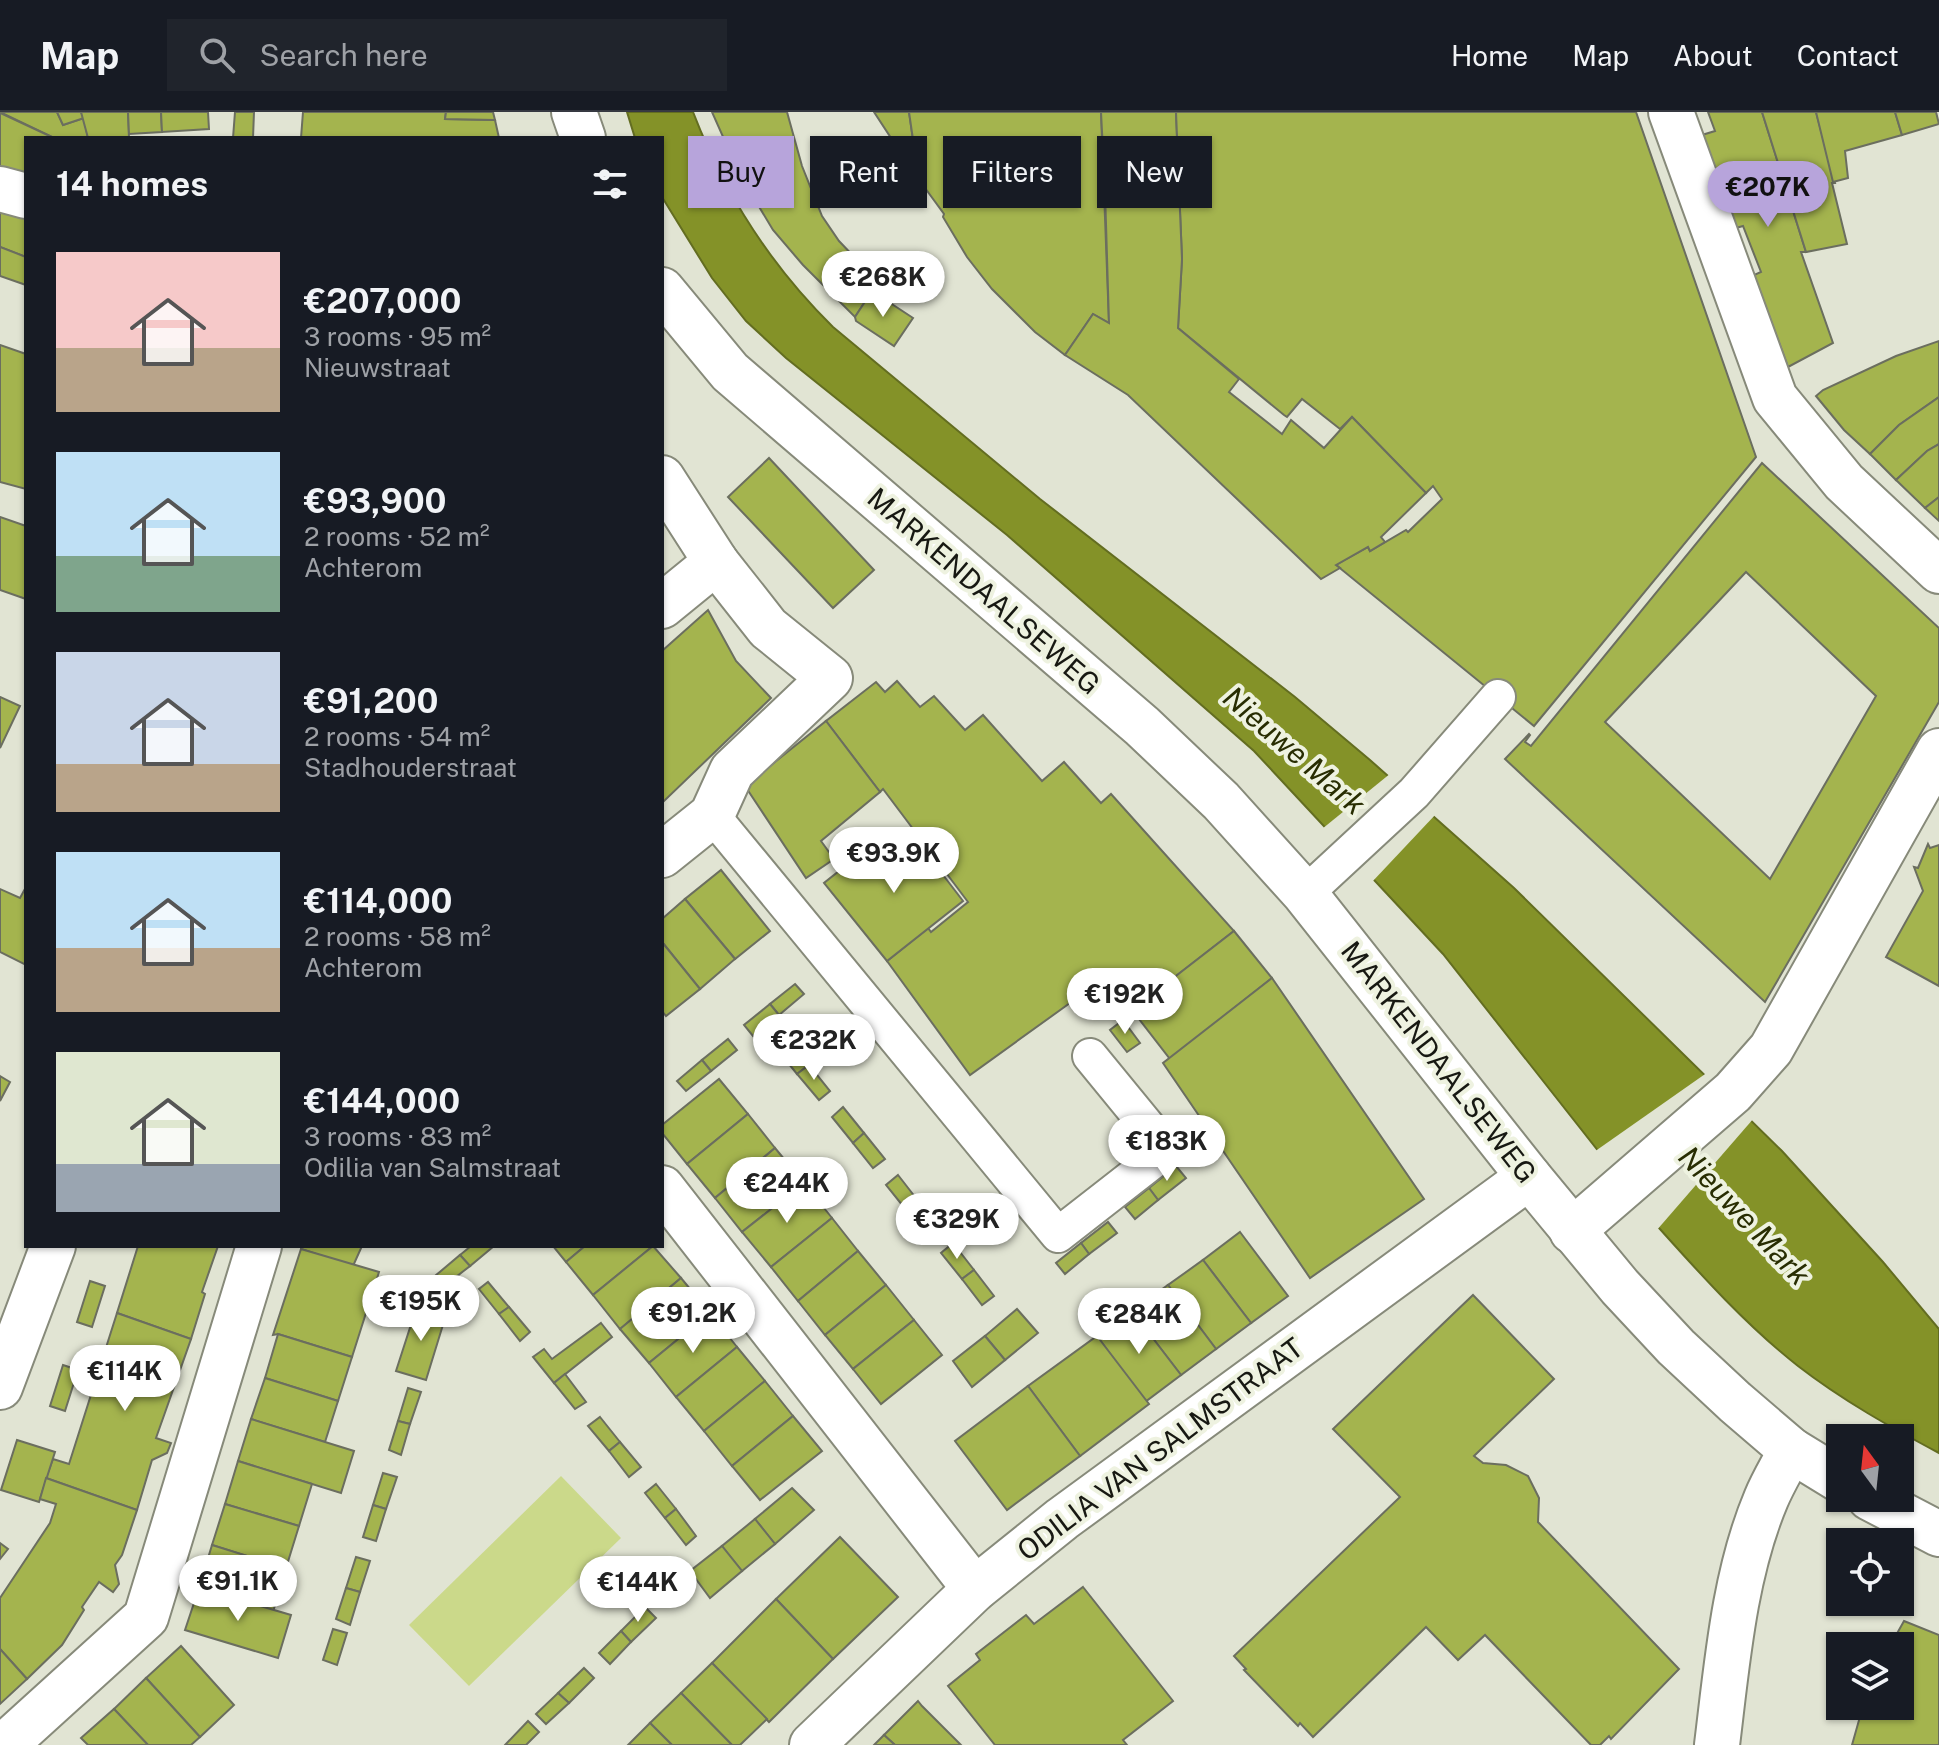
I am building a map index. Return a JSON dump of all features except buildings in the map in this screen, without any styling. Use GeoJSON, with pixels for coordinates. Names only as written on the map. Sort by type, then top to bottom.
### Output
{"type":"FeatureCollection","features":[{"type":"Feature","properties":{"kind":"street"},"geometry":{"type":"LineString","coordinates":[[574,112],[582,136]]}},
{"type":"Feature","properties":{"kind":"street"},"geometry":{"type":"LineString","coordinates":[[1671,112],[1775,398],[1844,482],[1939,571]]}},
{"type":"Feature","properties":{"kind":"street"},"geometry":{"type":"LineString","coordinates":[[0,189],[24,195]]}},
{"type":"Feature","properties":{"kind":"street","name":"MARKENDAALSEWEG"},"geometry":{"type":"LineString","coordinates":[[664,292],[730,372],[1142,726],[1221,801],[1305,894],[1572,1231],[1676,1347],[1791,1450],[1826,1471]]}},
{"type":"Feature","properties":{"kind":"street"},"geometry":{"type":"LineString","coordinates":[[664,481],[716,562],[768,628],[830,678],[732,771],[712,815],[664,853]]}},
{"type":"Feature","properties":{"kind":"street"},"geometry":{"type":"LineString","coordinates":[[664,604],[716,562]]}},
{"type":"Feature","properties":{"kind":"street"},"geometry":{"type":"LineString","coordinates":[[1572,1231],[1733,1092],[1771,1049],[1939,751]]}},
{"type":"Feature","properties":{"kind":"street","name":"ODILIA VAN SALMSTRAAT"},"geometry":{"type":"LineString","coordinates":[[812,1745],[975,1589],[1062,1519],[1529,1177]]}},
{"type":"Feature","properties":{"kind":"street"},"geometry":{"type":"LineString","coordinates":[[664,1191],[975,1589]]}},
{"type":"Feature","properties":{"kind":"street"},"geometry":{"type":"LineString","coordinates":[[0,1387],[52,1248]]}},
{"type":"Feature","properties":{"kind":"street"},"geometry":{"type":"LineString","coordinates":[[5,1745],[146,1617],[258,1248]]}},
{"type":"Feature","properties":{"kind":"street"},"geometry":{"type":"LineString","coordinates":[[1717,1745],[1730,1648],[1752,1537],[1766,1497],[1791,1450]]}},
{"type":"Feature","properties":{"kind":"street"},"geometry":{"type":"LineString","coordinates":[[1897,1512],[1939,1534]]}},
{"type":"Feature","properties":{"kind":"lane"},"geometry":{"type":"LineString","coordinates":[[1305,894],[1414,793],[1498,697]]}},
{"type":"Feature","properties":{"kind":"lane"},"geometry":{"type":"LineString","coordinates":[[712,815],[1058,1235],[1167,1150],[1090,1056]]}},
{"type":"Feature","properties":{"kind":"shaded area"},"geometry":{"type":"Polygon","coordinates":[[[561,1476],[621,1538],[469,1686],[409,1625],[561,1476]]]}},
{"type":"Feature","properties":{"kind":"water","name":"Nieuwe Mark"},"geometry":{"type":"Polygon","coordinates":[[[627,112],[693,112],[703,136],[688,136],[688,208],[740,208],[769,254],[833,327],[1040,499],[1295,697],[1370,760],[1514,888],[1782,1151],[1939,1329],[1939,1453],[1914,1439],[1914,1424],[1888,1424],[1815,1378],[1779,1351],[1726,1300],[1659,1228],[1443,954],[1254,751],[1007,535],[786,358],[746,321],[712,278],[664,200],[664,136],[634,136],[627,112]]]}},
{"type":"Feature","properties":{"kind":"pier"},"geometry":{"type":"Polygon","coordinates":[[[1391,773],[1436,814],[1372,882],[1322,829],[1391,773]]]}},
{"type":"Feature","properties":{"kind":"pier"},"geometry":{"type":"Polygon","coordinates":[[[1708,1072],[1754,1118],[1656,1231],[1594,1152],[1708,1072]]]}}]}
